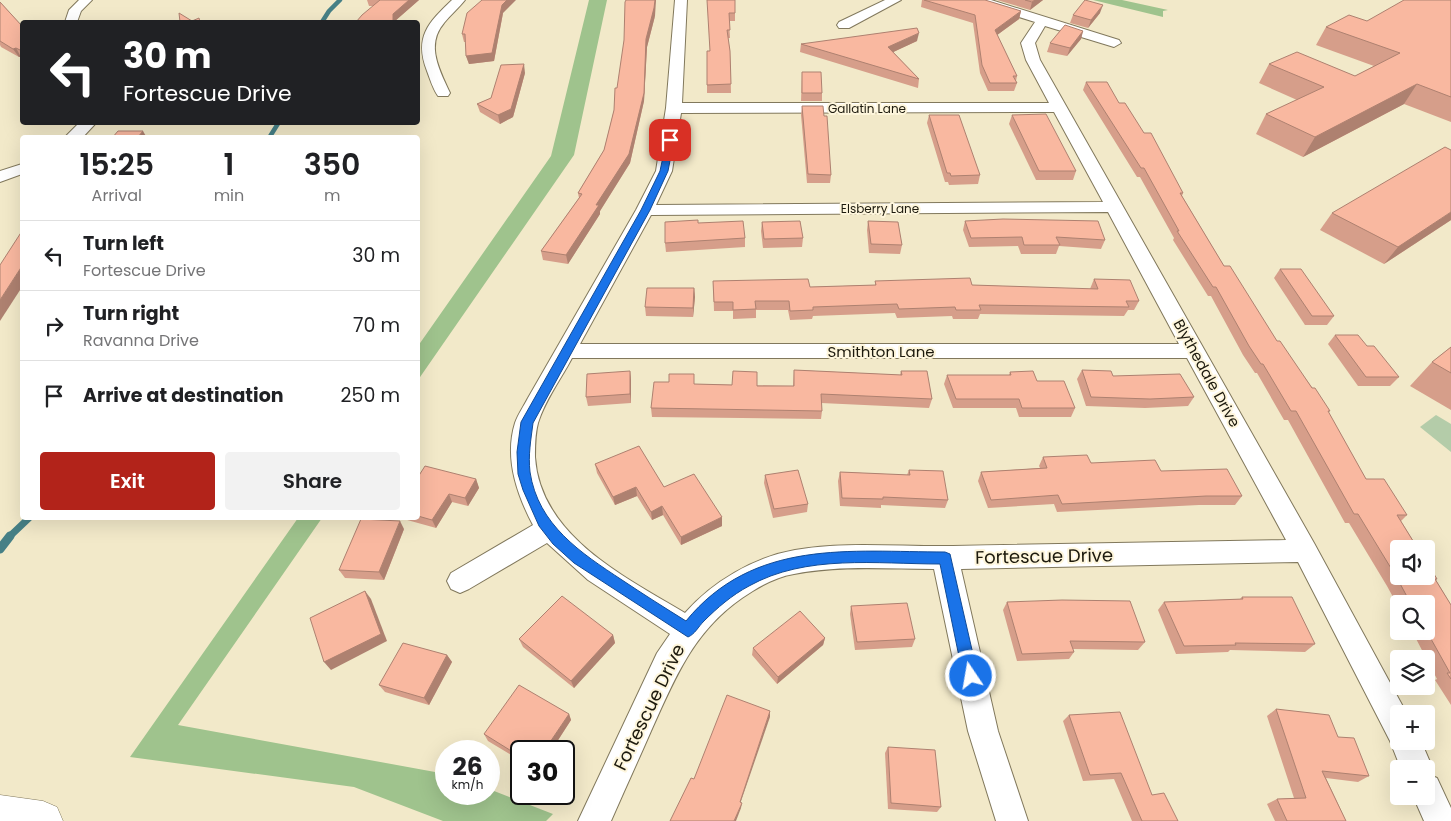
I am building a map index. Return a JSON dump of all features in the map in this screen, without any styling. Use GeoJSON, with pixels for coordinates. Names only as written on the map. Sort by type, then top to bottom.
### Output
{"type":"FeatureCollection","features":[{"type":"Feature","properties":{"kind":"street"},"geometry":{"type":"LineString","coordinates":[[72,20],[75,10],[86,0]]}},
{"type":"Feature","properties":{"kind":"street"},"geometry":{"type":"LineString","coordinates":[[443,92],[428,58],[427,47],[434,27],[443,15],[459,0]]}},
{"type":"Feature","properties":{"kind":"street"},"geometry":{"type":"LineString","coordinates":[[681,0],[674,108],[664,171],[645,210],[527,422],[523,452],[524,474],[536,508],[558,540],[578,559],[688,630]]}},
{"type":"Feature","properties":{"kind":"street"},"geometry":{"type":"LineString","coordinates":[[844,25],[895,0]]}},
{"type":"Feature","properties":{"kind":"street"},"geometry":{"type":"LineString","coordinates":[[978,0],[1114,43]]}},
{"type":"Feature","properties":{"kind":"street","name":"Blythedale Drive"},"geometry":{"type":"LineString","coordinates":[[1043,19],[1031,35],[1028,48],[1059,108],[1305,551],[1390,713]]}},
{"type":"Feature","properties":{"kind":"street","name":"Gallatin Lane"},"geometry":{"type":"LineString","coordinates":[[674,108],[1059,108]]}},
{"type":"Feature","properties":{"kind":"street"},"geometry":{"type":"LineString","coordinates":[[75,135],[87,125]]}},
{"type":"Feature","properties":{"kind":"street"},"geometry":{"type":"LineString","coordinates":[[0,176],[20,170]]}},
{"type":"Feature","properties":{"kind":"street","name":"Elsberry Lane"},"geometry":{"type":"LineString","coordinates":[[645,210],[1115,207]]}},
{"type":"Feature","properties":{"kind":"street","name":"Smithton Lane"},"geometry":{"type":"LineString","coordinates":[[566,351],[1195,351]]}},
{"type":"Feature","properties":{"kind":"street"},"geometry":{"type":"LineString","coordinates":[[460,581],[549,529]]}},
{"type":"Feature","properties":{"kind":"street","name":"Fortescue Drive"},"geometry":{"type":"LineString","coordinates":[[594,821],[667,663],[688,630],[721,597],[742,582],[768,569],[794,562],[831,558],[945,558],[1305,551]]}},
{"type":"Feature","properties":{"kind":"street"},"geometry":{"type":"LineString","coordinates":[[945,558],[983,731],[1012,821]]}},
{"type":"Feature","properties":{"kind":"street"},"geometry":{"type":"LineString","coordinates":[[1433,805],[1440,821]]}},
{"type":"Feature","properties":{"kind":"street"},"geometry":{"type":"LineString","coordinates":[[0,815],[43,821]]}},
{"type":"Feature","properties":{"kind":"green space"},"geometry":{"type":"Polygon","coordinates":[[[589,0],[607,0],[574,155],[420,377],[420,343],[551,156],[589,0]]]}},
{"type":"Feature","properties":{"kind":"green space"},"geometry":{"type":"Polygon","coordinates":[[[1093,0],[1122,0],[1168,10],[1163,11],[1163,17],[1093,0]]]}},
{"type":"Feature","properties":{"kind":"green space"},"geometry":{"type":"Polygon","coordinates":[[[1436,415],[1451,424],[1451,452],[1420,427],[1436,415]]]}},
{"type":"Feature","properties":{"kind":"green space"},"geometry":{"type":"Polygon","coordinates":[[[297,520],[321,520],[178,725],[435,772],[435,805],[500,805],[500,793],[510,797],[510,805],[530,805],[553,814],[546,821],[443,821],[354,787],[130,757],[297,520]]]}},
{"type":"Feature","properties":{"kind":"building"},"geometry":{"type":"Polygon","coordinates":[[[380,0],[409,0],[393,14],[393,20],[358,20],[380,0]]]}},
{"type":"Feature","properties":{"kind":"building"},"geometry":{"type":"Polygon","coordinates":[[[482,0],[507,0],[502,5],[492,53],[466,56],[465,34],[462,34],[467,13],[482,0]]]}},
{"type":"Feature","properties":{"kind":"building"},"geometry":{"type":"Polygon","coordinates":[[[626,0],[655,0],[646,39],[644,93],[629,154],[596,205],[599,205],[566,255],[541,251],[582,194],[578,193],[604,150],[614,110],[615,88],[617,88],[624,40],[626,0]]]}},
{"type":"Feature","properties":{"kind":"building"},"geometry":{"type":"Polygon","coordinates":[[[707,0],[735,0],[735,13],[729,13],[730,30],[727,30],[731,84],[707,85],[707,51],[710,51],[707,0]]]}},
{"type":"Feature","properties":{"kind":"building"},"geometry":{"type":"Polygon","coordinates":[[[924,0],[985,0],[1021,11],[995,30],[1017,76],[1013,76],[1017,83],[990,83],[982,65],[975,15],[924,0]]]}},
{"type":"Feature","properties":{"kind":"building"},"geometry":{"type":"Polygon","coordinates":[[[1085,0],[1103,5],[1091,20],[1073,15],[1085,0]]]}},
{"type":"Feature","properties":{"kind":"building"},"geometry":{"type":"Polygon","coordinates":[[[1404,0],[1451,0],[1451,97],[1417,84],[1315,137],[1266,114],[1324,87],[1269,64],[1297,52],[1355,76],[1400,53],[1326,27],[1349,15],[1367,21],[1404,0]]]}},
{"type":"Feature","properties":{"kind":"building"},"geometry":{"type":"Polygon","coordinates":[[[0,2],[20,24],[20,50],[13,49],[0,41],[0,2]]]}},
{"type":"Feature","properties":{"kind":"building"},"geometry":{"type":"Polygon","coordinates":[[[179,13],[190,20],[180,20],[179,13]]]}},
{"type":"Feature","properties":{"kind":"building"},"geometry":{"type":"Polygon","coordinates":[[[1065,25],[1083,31],[1070,48],[1050,43],[1065,25]]]}},
{"type":"Feature","properties":{"kind":"building"},"geometry":{"type":"Polygon","coordinates":[[[917,28],[919,33],[888,47],[919,79],[801,44],[917,28]]]}},
{"type":"Feature","properties":{"kind":"building"},"geometry":{"type":"Polygon","coordinates":[[[524,64],[511,109],[498,115],[477,104],[491,98],[501,65],[524,64]]]}},
{"type":"Feature","properties":{"kind":"building"},"geometry":{"type":"Polygon","coordinates":[[[802,72],[821,72],[822,93],[802,93],[802,72]]]}},
{"type":"Feature","properties":{"kind":"building"},"geometry":{"type":"Polygon","coordinates":[[[1086,82],[1107,82],[1119,103],[1125,103],[1144,133],[1151,133],[1183,193],[1180,193],[1224,266],[1230,266],[1277,341],[1280,341],[1312,388],[1315,388],[1330,411],[1328,411],[1366,479],[1384,479],[1407,515],[1397,515],[1412,540],[1390,540],[1390,567],[1358,514],[1354,514],[1296,411],[1291,411],[1263,364],[1261,364],[1249,346],[1216,287],[1213,287],[1177,231],[1179,231],[1144,168],[1141,168],[1086,82]]]}},
{"type":"Feature","properties":{"kind":"building"},"geometry":{"type":"Polygon","coordinates":[[[802,106],[823,106],[824,116],[827,116],[831,175],[808,174],[802,106]]]}},
{"type":"Feature","properties":{"kind":"building"},"geometry":{"type":"Polygon","coordinates":[[[1046,114],[1076,171],[1039,171],[1012,115],[1046,114]]]}},
{"type":"Feature","properties":{"kind":"building"},"geometry":{"type":"Polygon","coordinates":[[[929,115],[959,115],[980,175],[951,176],[950,173],[947,173],[929,115]]]}},
{"type":"Feature","properties":{"kind":"building"},"geometry":{"type":"Polygon","coordinates":[[[118,131],[143,131],[140,135],[115,135],[118,131]]]}},
{"type":"Feature","properties":{"kind":"building"},"geometry":{"type":"Polygon","coordinates":[[[1445,147],[1451,150],[1451,212],[1398,247],[1332,213],[1445,147]]]}},
{"type":"Feature","properties":{"kind":"building"},"geometry":{"type":"Polygon","coordinates":[[[1003,219],[1098,221],[1105,240],[1056,237],[1060,245],[1024,245],[1022,237],[971,238],[965,221],[1003,219]]]}},
{"type":"Feature","properties":{"kind":"building"},"geometry":{"type":"Polygon","coordinates":[[[698,220],[698,223],[743,221],[745,238],[665,243],[665,222],[698,220]]]}},
{"type":"Feature","properties":{"kind":"building"},"geometry":{"type":"Polygon","coordinates":[[[800,221],[803,238],[764,239],[762,222],[800,221]]]}},
{"type":"Feature","properties":{"kind":"building"},"geometry":{"type":"Polygon","coordinates":[[[868,221],[898,222],[902,245],[871,244],[868,221]]]}},
{"type":"Feature","properties":{"kind":"building"},"geometry":{"type":"Polygon","coordinates":[[[20,234],[20,269],[0,300],[0,265],[20,234]]]}},
{"type":"Feature","properties":{"kind":"building"},"geometry":{"type":"Polygon","coordinates":[[[1280,269],[1301,269],[1334,316],[1312,316],[1280,269]]]}},
{"type":"Feature","properties":{"kind":"building"},"geometry":{"type":"Polygon","coordinates":[[[970,278],[972,285],[1098,289],[1094,279],[1130,280],[1139,301],[1126,301],[1129,307],[979,305],[981,310],[956,310],[955,307],[899,309],[897,304],[813,307],[813,310],[790,311],[789,301],[755,301],[756,309],[733,310],[733,302],[714,302],[713,281],[808,279],[810,287],[876,285],[875,281],[970,278]]]}},
{"type":"Feature","properties":{"kind":"building"},"geometry":{"type":"Polygon","coordinates":[[[647,288],[694,288],[693,308],[645,307],[647,288]]]}},
{"type":"Feature","properties":{"kind":"building"},"geometry":{"type":"Polygon","coordinates":[[[1335,335],[1358,335],[1367,346],[1374,346],[1399,377],[1366,377],[1335,335]]]}},
{"type":"Feature","properties":{"kind":"building"},"geometry":{"type":"Polygon","coordinates":[[[1451,347],[1451,373],[1432,362],[1451,347]]]}},
{"type":"Feature","properties":{"kind":"building"},"geometry":{"type":"Polygon","coordinates":[[[794,370],[902,375],[901,371],[927,371],[932,399],[821,394],[822,411],[651,408],[654,382],[669,382],[669,374],[694,374],[694,384],[732,385],[733,371],[757,372],[757,386],[794,386],[794,370]]]}},
{"type":"Feature","properties":{"kind":"building"},"geometry":{"type":"Polygon","coordinates":[[[1082,370],[1111,371],[1113,376],[1180,374],[1194,397],[1150,399],[1091,397],[1082,370]]]}},
{"type":"Feature","properties":{"kind":"building"},"geometry":{"type":"Polygon","coordinates":[[[630,371],[630,394],[586,397],[587,374],[630,371]]]}},
{"type":"Feature","properties":{"kind":"building"},"geometry":{"type":"Polygon","coordinates":[[[1033,371],[1037,381],[1064,381],[1075,408],[1022,408],[1019,399],[956,399],[947,375],[1011,375],[1010,372],[1033,371]]]}},
{"type":"Feature","properties":{"kind":"building"},"geometry":{"type":"Polygon","coordinates":[[[639,446],[664,487],[694,474],[722,517],[681,537],[662,506],[651,512],[636,487],[613,497],[595,464],[639,446]]]}},
{"type":"Feature","properties":{"kind":"building"},"geometry":{"type":"Polygon","coordinates":[[[1087,455],[1091,463],[1155,460],[1161,471],[1227,469],[1242,496],[1206,496],[1062,504],[1058,495],[991,500],[981,472],[1047,468],[1043,457],[1087,455]]]}},
{"type":"Feature","properties":{"kind":"building"},"geometry":{"type":"Polygon","coordinates":[[[425,466],[476,479],[465,498],[449,494],[432,520],[420,517],[420,474],[425,466]]]}},
{"type":"Feature","properties":{"kind":"building"},"geometry":{"type":"Polygon","coordinates":[[[798,470],[808,504],[774,509],[765,475],[798,470]]]}},
{"type":"Feature","properties":{"kind":"building"},"geometry":{"type":"Polygon","coordinates":[[[909,470],[943,471],[948,500],[883,497],[883,499],[842,498],[840,472],[910,475],[909,470]]]}},
{"type":"Feature","properties":{"kind":"building"},"geometry":{"type":"Polygon","coordinates":[[[361,520],[400,521],[379,572],[339,570],[361,520]]]}},
{"type":"Feature","properties":{"kind":"building"},"geometry":{"type":"Polygon","coordinates":[[[1435,579],[1451,605],[1451,679],[1447,673],[1450,673],[1432,640],[1435,640],[1435,595],[1406,595],[1401,585],[1435,585],[1435,579]]]}},
{"type":"Feature","properties":{"kind":"building"},"geometry":{"type":"Polygon","coordinates":[[[365,591],[381,634],[324,662],[310,618],[365,591]]]}},
{"type":"Feature","properties":{"kind":"building"},"geometry":{"type":"Polygon","coordinates":[[[562,596],[613,635],[571,681],[519,639],[562,596]]]}},
{"type":"Feature","properties":{"kind":"building"},"geometry":{"type":"Polygon","coordinates":[[[1242,597],[1292,597],[1315,644],[1235,643],[1236,645],[1184,646],[1164,602],[1243,599],[1242,597]]]}},
{"type":"Feature","properties":{"kind":"building"},"geometry":{"type":"Polygon","coordinates":[[[1062,600],[1130,601],[1145,642],[1070,641],[1074,652],[1022,654],[1007,602],[1062,600]]]}},
{"type":"Feature","properties":{"kind":"building"},"geometry":{"type":"Polygon","coordinates":[[[907,603],[915,639],[857,642],[851,606],[907,603]]]}},
{"type":"Feature","properties":{"kind":"building"},"geometry":{"type":"Polygon","coordinates":[[[800,611],[825,638],[778,677],[753,648],[800,611]]]}},
{"type":"Feature","properties":{"kind":"building"},"geometry":{"type":"Polygon","coordinates":[[[403,643],[447,655],[424,698],[379,685],[403,643]]]}},
{"type":"Feature","properties":{"kind":"building"},"geometry":{"type":"Polygon","coordinates":[[[519,685],[569,714],[551,740],[510,740],[510,750],[500,744],[500,740],[494,740],[484,734],[519,685]]]}},
{"type":"Feature","properties":{"kind":"building"},"geometry":{"type":"Polygon","coordinates":[[[727,695],[770,711],[740,802],[742,803],[734,821],[670,821],[691,778],[694,779],[727,695]]]}},
{"type":"Feature","properties":{"kind":"building"},"geometry":{"type":"Polygon","coordinates":[[[1276,709],[1329,715],[1338,737],[1354,738],[1369,776],[1322,771],[1346,821],[1287,821],[1277,799],[1306,798],[1276,709]]]}},
{"type":"Feature","properties":{"kind":"building"},"geometry":{"type":"Polygon","coordinates":[[[1120,712],[1152,795],[1164,793],[1178,821],[1142,821],[1121,773],[1090,775],[1069,715],[1120,712]]]}},
{"type":"Feature","properties":{"kind":"building"},"geometry":{"type":"Polygon","coordinates":[[[888,747],[935,750],[941,807],[891,803],[888,747]]]}},
{"type":"Feature","properties":{"kind":"waterway"},"geometry":{"type":"LineString","coordinates":[[323,20],[340,0]]}},
{"type":"Feature","properties":{"kind":"waterway"},"geometry":{"type":"LineString","coordinates":[[271,135],[277,125]]}},
{"type":"Feature","properties":{"kind":"waterway"},"geometry":{"type":"LineString","coordinates":[[10,536],[27,520]]}},
{"type":"Feature","properties":{"kind":"waterway"},"geometry":{"type":"LineString","coordinates":[[0,549],[10,536]]}},
{"type":"Feature","properties":{"kind":"route"},"geometry":{"type":"LineString","coordinates":[[670,140],[664,171],[645,210],[527,422],[523,452],[524,474],[536,508],[544,523],[578,559],[688,630],[721,597],[742,582],[768,569],[794,562],[831,558],[945,558],[971,676]]}}]}
